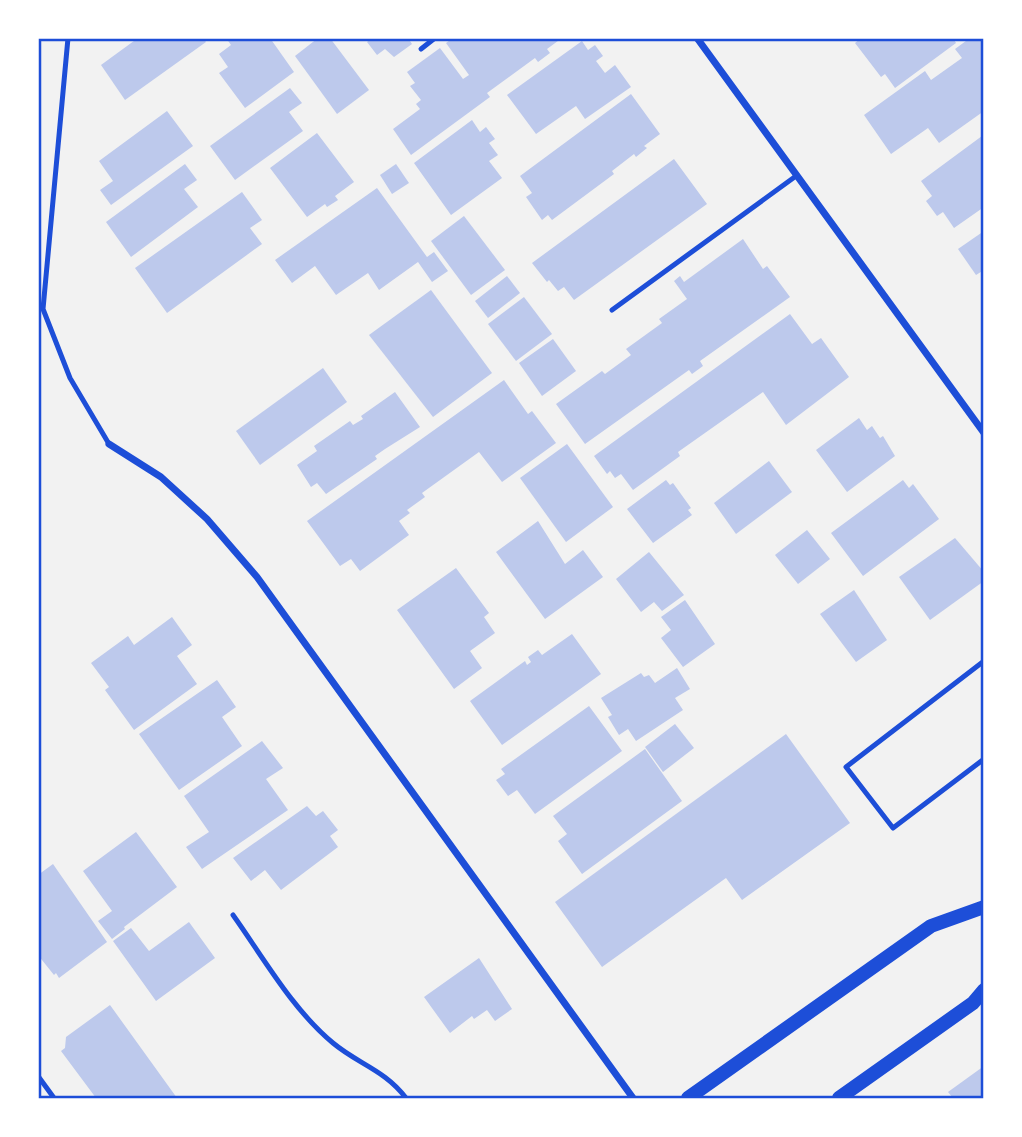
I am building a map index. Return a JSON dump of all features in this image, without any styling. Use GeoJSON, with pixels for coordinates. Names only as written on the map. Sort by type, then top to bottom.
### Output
{"type":"FeatureCollection","features":[{"type":"Feature","properties":{"kind":"main road"},"geometry":{"type":"LineString","coordinates":[[688,1098],[931,926],[984,907]]}},
{"type":"Feature","properties":{"kind":"main road"},"geometry":{"type":"LineString","coordinates":[[839,1098],[973,1003],[984,990]]}},
{"type":"Feature","properties":{"kind":"street"},"geometry":{"type":"LineString","coordinates":[[697,38],[984,433]]}},
{"type":"Feature","properties":{"kind":"street"},"geometry":{"type":"LineString","coordinates":[[109,444],[161,477],[207,519],[257,577],[632,1098]]}},
{"type":"Feature","properties":{"kind":"lane"},"geometry":{"type":"LineString","coordinates":[[68,38],[43,309],[70,378],[109,444]]}},
{"type":"Feature","properties":{"kind":"lane"},"geometry":{"type":"LineString","coordinates":[[421,49],[435,38]]}},
{"type":"Feature","properties":{"kind":"lane"},"geometry":{"type":"LineString","coordinates":[[612,310],[796,176]]}},
{"type":"Feature","properties":{"kind":"lane"},"geometry":{"type":"LineString","coordinates":[[984,662],[846,768],[894,828],[984,759]]}},
{"type":"Feature","properties":{"kind":"lane"},"geometry":{"type":"LineString","coordinates":[[233,915],[302,1010],[333,1044],[373,1067],[406,1098]]}},
{"type":"Feature","properties":{"kind":"lane"},"geometry":{"type":"LineString","coordinates":[[38,1076],[54,1098]]}},
{"type":"Feature","properties":{"kind":"building"},"geometry":{"type":"Polygon","coordinates":[[[138,38],[203,38],[206,42],[125,100],[101,65],[138,38]]]}},
{"type":"Feature","properties":{"kind":"building"},"geometry":{"type":"Polygon","coordinates":[[[226,38],[270,38],[294,72],[245,108],[219,73],[228,67],[219,54],[231,45],[226,38]]]}},
{"type":"Feature","properties":{"kind":"building"},"geometry":{"type":"Polygon","coordinates":[[[318,38],[330,38],[369,90],[337,114],[295,56],[318,38]]]}},
{"type":"Feature","properties":{"kind":"building"},"geometry":{"type":"Polygon","coordinates":[[[372,38],[408,38],[412,44],[394,57],[385,49],[377,55],[367,42],[372,38]]]}},
{"type":"Feature","properties":{"kind":"building"},"geometry":{"type":"Polygon","coordinates":[[[453,38],[562,38],[547,49],[550,53],[538,62],[535,58],[487,93],[490,97],[411,155],[393,129],[420,109],[416,104],[421,100],[410,86],[415,83],[407,72],[440,48],[463,79],[469,75],[446,43],[453,38]]]}},
{"type":"Feature","properties":{"kind":"building"},"geometry":{"type":"Polygon","coordinates":[[[861,38],[953,38],[956,43],[895,88],[885,74],[881,77],[855,43],[861,38]]]}},
{"type":"Feature","properties":{"kind":"building"},"geometry":{"type":"Polygon","coordinates":[[[970,38],[984,38],[984,111],[939,143],[928,128],[891,154],[864,115],[925,71],[931,80],[962,58],[955,49],[970,38]]]}},
{"type":"Feature","properties":{"kind":"building"},"geometry":{"type":"Polygon","coordinates":[[[582,41],[588,50],[595,45],[603,56],[596,61],[605,73],[615,65],[631,87],[585,119],[576,106],[536,134],[507,95],[582,41]]]}},
{"type":"Feature","properties":{"kind":"building"},"geometry":{"type":"Polygon","coordinates":[[[290,88],[302,103],[289,112],[303,131],[235,180],[210,146],[290,88]]]}},
{"type":"Feature","properties":{"kind":"building"},"geometry":{"type":"Polygon","coordinates":[[[631,94],[660,134],[644,146],[647,148],[636,157],[634,154],[612,171],[614,174],[552,220],[548,215],[542,220],[526,197],[532,193],[520,176],[631,94]]]}},
{"type":"Feature","properties":{"kind":"building"},"geometry":{"type":"Polygon","coordinates":[[[167,111],[193,146],[111,205],[100,190],[113,181],[99,161],[167,111]]]}},
{"type":"Feature","properties":{"kind":"building"},"geometry":{"type":"Polygon","coordinates":[[[472,120],[480,132],[486,127],[495,139],[489,143],[498,155],[489,161],[502,178],[451,215],[414,163],[472,120]]]}},
{"type":"Feature","properties":{"kind":"building"},"geometry":{"type":"Polygon","coordinates":[[[317,133],[354,182],[335,196],[338,200],[327,207],[325,204],[307,217],[270,168],[317,133]]]}},
{"type":"Feature","properties":{"kind":"building"},"geometry":{"type":"Polygon","coordinates":[[[982,136],[984,207],[954,228],[943,212],[937,216],[926,201],[932,196],[921,181],[982,136]]]}},
{"type":"Feature","properties":{"kind":"building"},"geometry":{"type":"Polygon","coordinates":[[[674,159],[707,204],[574,300],[564,287],[558,291],[549,280],[547,282],[532,263],[674,159]]]}},
{"type":"Feature","properties":{"kind":"building"},"geometry":{"type":"Polygon","coordinates":[[[185,164],[197,180],[184,189],[198,207],[131,257],[106,222],[185,164]]]}},
{"type":"Feature","properties":{"kind":"building"},"geometry":{"type":"Polygon","coordinates":[[[396,164],[409,183],[392,194],[380,175],[396,164]]]}},
{"type":"Feature","properties":{"kind":"building"},"geometry":{"type":"Polygon","coordinates":[[[377,188],[427,257],[434,252],[448,271],[432,282],[418,262],[379,290],[368,273],[336,295],[315,266],[292,283],[275,260],[377,188]]]}},
{"type":"Feature","properties":{"kind":"building"},"geometry":{"type":"Polygon","coordinates":[[[242,192],[262,220],[250,228],[262,244],[167,313],[135,268],[242,192]]]}},
{"type":"Feature","properties":{"kind":"building"},"geometry":{"type":"Polygon","coordinates":[[[464,216],[505,270],[471,295],[431,241],[464,216]]]}},
{"type":"Feature","properties":{"kind":"building"},"geometry":{"type":"Polygon","coordinates":[[[984,231],[984,270],[976,275],[958,249],[984,231]]]}},
{"type":"Feature","properties":{"kind":"building"},"geometry":{"type":"Polygon","coordinates":[[[743,239],[763,269],[767,266],[790,297],[700,361],[703,366],[692,374],[689,370],[585,444],[556,404],[602,371],[605,374],[631,355],[626,349],[662,323],[659,319],[687,299],[674,281],[680,276],[684,282],[743,239]]]}},
{"type":"Feature","properties":{"kind":"building"},"geometry":{"type":"Polygon","coordinates":[[[507,276],[520,293],[488,318],[475,301],[507,276]]]}},
{"type":"Feature","properties":{"kind":"building"},"geometry":{"type":"Polygon","coordinates":[[[431,290],[492,373],[433,417],[369,335],[431,290]]]}},
{"type":"Feature","properties":{"kind":"building"},"geometry":{"type":"Polygon","coordinates":[[[524,297],[552,334],[516,361],[488,324],[524,297]]]}},
{"type":"Feature","properties":{"kind":"building"},"geometry":{"type":"Polygon","coordinates":[[[790,314],[812,344],[821,338],[849,377],[786,425],[763,392],[678,452],[680,456],[633,490],[621,474],[615,478],[610,471],[607,474],[594,456],[790,314]]]}},
{"type":"Feature","properties":{"kind":"building"},"geometry":{"type":"Polygon","coordinates":[[[553,339],[576,371],[542,396],[519,363],[553,339]]]}},
{"type":"Feature","properties":{"kind":"building"},"geometry":{"type":"Polygon","coordinates":[[[323,368],[347,402],[260,465],[236,431],[323,368]]]}},
{"type":"Feature","properties":{"kind":"building"},"geometry":{"type":"Polygon","coordinates":[[[504,380],[528,414],[532,411],[556,443],[502,482],[479,452],[422,493],[425,497],[407,510],[410,513],[399,521],[409,535],[360,571],[351,559],[340,566],[307,521],[504,380]]]}},
{"type":"Feature","properties":{"kind":"building"},"geometry":{"type":"Polygon","coordinates":[[[395,392],[420,427],[375,456],[377,459],[326,494],[317,483],[311,487],[297,465],[317,451],[314,446],[350,421],[353,425],[363,419],[361,416],[395,392]]]}},
{"type":"Feature","properties":{"kind":"building"},"geometry":{"type":"Polygon","coordinates":[[[859,418],[867,430],[872,426],[880,438],[883,436],[895,456],[847,492],[816,450],[859,418]]]}},
{"type":"Feature","properties":{"kind":"building"},"geometry":{"type":"Polygon","coordinates":[[[567,444],[613,507],[566,542],[520,478],[567,444]]]}},
{"type":"Feature","properties":{"kind":"building"},"geometry":{"type":"Polygon","coordinates":[[[769,461],[792,492],[736,534],[714,503],[769,461]]]}},
{"type":"Feature","properties":{"kind":"building"},"geometry":{"type":"Polygon","coordinates":[[[666,480],[670,485],[673,483],[691,508],[688,510],[692,515],[653,543],[627,509],[666,480]]]}},
{"type":"Feature","properties":{"kind":"building"},"geometry":{"type":"Polygon","coordinates":[[[903,480],[909,488],[913,484],[939,519],[863,576],[831,533],[903,480]]]}},
{"type":"Feature","properties":{"kind":"building"},"geometry":{"type":"Polygon","coordinates":[[[538,521],[565,564],[583,550],[603,577],[545,619],[496,552],[538,521]]]}},
{"type":"Feature","properties":{"kind":"building"},"geometry":{"type":"Polygon","coordinates":[[[807,530],[830,559],[798,584],[775,555],[807,530]]]}},
{"type":"Feature","properties":{"kind":"building"},"geometry":{"type":"Polygon","coordinates":[[[955,538],[984,572],[984,581],[930,620],[899,577],[955,538]]]}},
{"type":"Feature","properties":{"kind":"building"},"geometry":{"type":"Polygon","coordinates":[[[649,552],[684,595],[662,611],[654,602],[641,612],[616,579],[649,552]]]}},
{"type":"Feature","properties":{"kind":"building"},"geometry":{"type":"Polygon","coordinates":[[[456,568],[489,613],[484,617],[495,633],[470,651],[482,668],[454,689],[397,610],[456,568]]]}},
{"type":"Feature","properties":{"kind":"building"},"geometry":{"type":"Polygon","coordinates":[[[854,590],[887,640],[856,662],[820,614],[854,590]]]}},
{"type":"Feature","properties":{"kind":"building"},"geometry":{"type":"Polygon","coordinates":[[[685,600],[715,644],[683,667],[661,638],[671,630],[661,617],[685,600]]]}},
{"type":"Feature","properties":{"kind":"building"},"geometry":{"type":"Polygon","coordinates":[[[172,617],[192,645],[177,656],[197,684],[134,730],[105,690],[109,687],[91,663],[128,636],[134,645],[172,617]]]}},
{"type":"Feature","properties":{"kind":"building"},"geometry":{"type":"Polygon","coordinates":[[[572,634],[601,674],[502,745],[470,701],[525,661],[527,665],[531,662],[528,657],[538,650],[542,655],[572,634]]]}},
{"type":"Feature","properties":{"kind":"building"},"geometry":{"type":"Polygon","coordinates":[[[677,668],[690,689],[675,698],[683,710],[636,741],[628,729],[619,735],[608,717],[612,715],[601,698],[641,673],[644,677],[649,675],[655,683],[677,668]]]}},
{"type":"Feature","properties":{"kind":"building"},"geometry":{"type":"Polygon","coordinates":[[[217,680],[236,707],[222,717],[242,746],[179,790],[139,734],[217,680]]]}},
{"type":"Feature","properties":{"kind":"building"},"geometry":{"type":"Polygon","coordinates":[[[589,706],[622,751],[535,814],[517,790],[508,796],[496,780],[505,774],[501,769],[589,706]]]}},
{"type":"Feature","properties":{"kind":"building"},"geometry":{"type":"Polygon","coordinates":[[[675,724],[694,748],[663,772],[645,747],[675,724]]]}},
{"type":"Feature","properties":{"kind":"building"},"geometry":{"type":"Polygon","coordinates":[[[786,734],[850,823],[742,900],[726,878],[602,967],[555,902],[786,734]]]}},
{"type":"Feature","properties":{"kind":"building"},"geometry":{"type":"Polygon","coordinates":[[[262,741],[283,768],[266,779],[288,810],[202,869],[186,847],[209,832],[184,796],[262,741]]]}},
{"type":"Feature","properties":{"kind":"building"},"geometry":{"type":"Polygon","coordinates":[[[645,749],[682,801],[582,874],[558,841],[567,834],[553,816],[645,749]]]}},
{"type":"Feature","properties":{"kind":"building"},"geometry":{"type":"Polygon","coordinates":[[[307,806],[316,816],[323,811],[338,830],[330,836],[338,847],[281,890],[265,870],[251,881],[233,858],[307,806]]]}},
{"type":"Feature","properties":{"kind":"building"},"geometry":{"type":"Polygon","coordinates":[[[136,832],[177,887],[112,939],[98,921],[112,911],[83,871],[136,832]]]}},
{"type":"Feature","properties":{"kind":"building"},"geometry":{"type":"Polygon","coordinates":[[[53,864],[107,942],[59,978],[38,955],[38,875],[53,864]]]}},
{"type":"Feature","properties":{"kind":"building"},"geometry":{"type":"Polygon","coordinates":[[[189,922],[215,958],[156,1001],[113,941],[131,928],[149,951],[189,922]]]}},
{"type":"Feature","properties":{"kind":"building"},"geometry":{"type":"Polygon","coordinates":[[[479,958],[512,1009],[495,1021],[487,1010],[474,1019],[472,1016],[450,1033],[424,997],[479,958]]]}},
{"type":"Feature","properties":{"kind":"building"},"geometry":{"type":"Polygon","coordinates":[[[110,1005],[177,1098],[96,1098],[61,1051],[65,1048],[66,1037],[110,1005]]]}},
{"type":"Feature","properties":{"kind":"building"},"geometry":{"type":"Polygon","coordinates":[[[984,1066],[984,1098],[953,1098],[948,1092],[984,1066]]]}}]}
